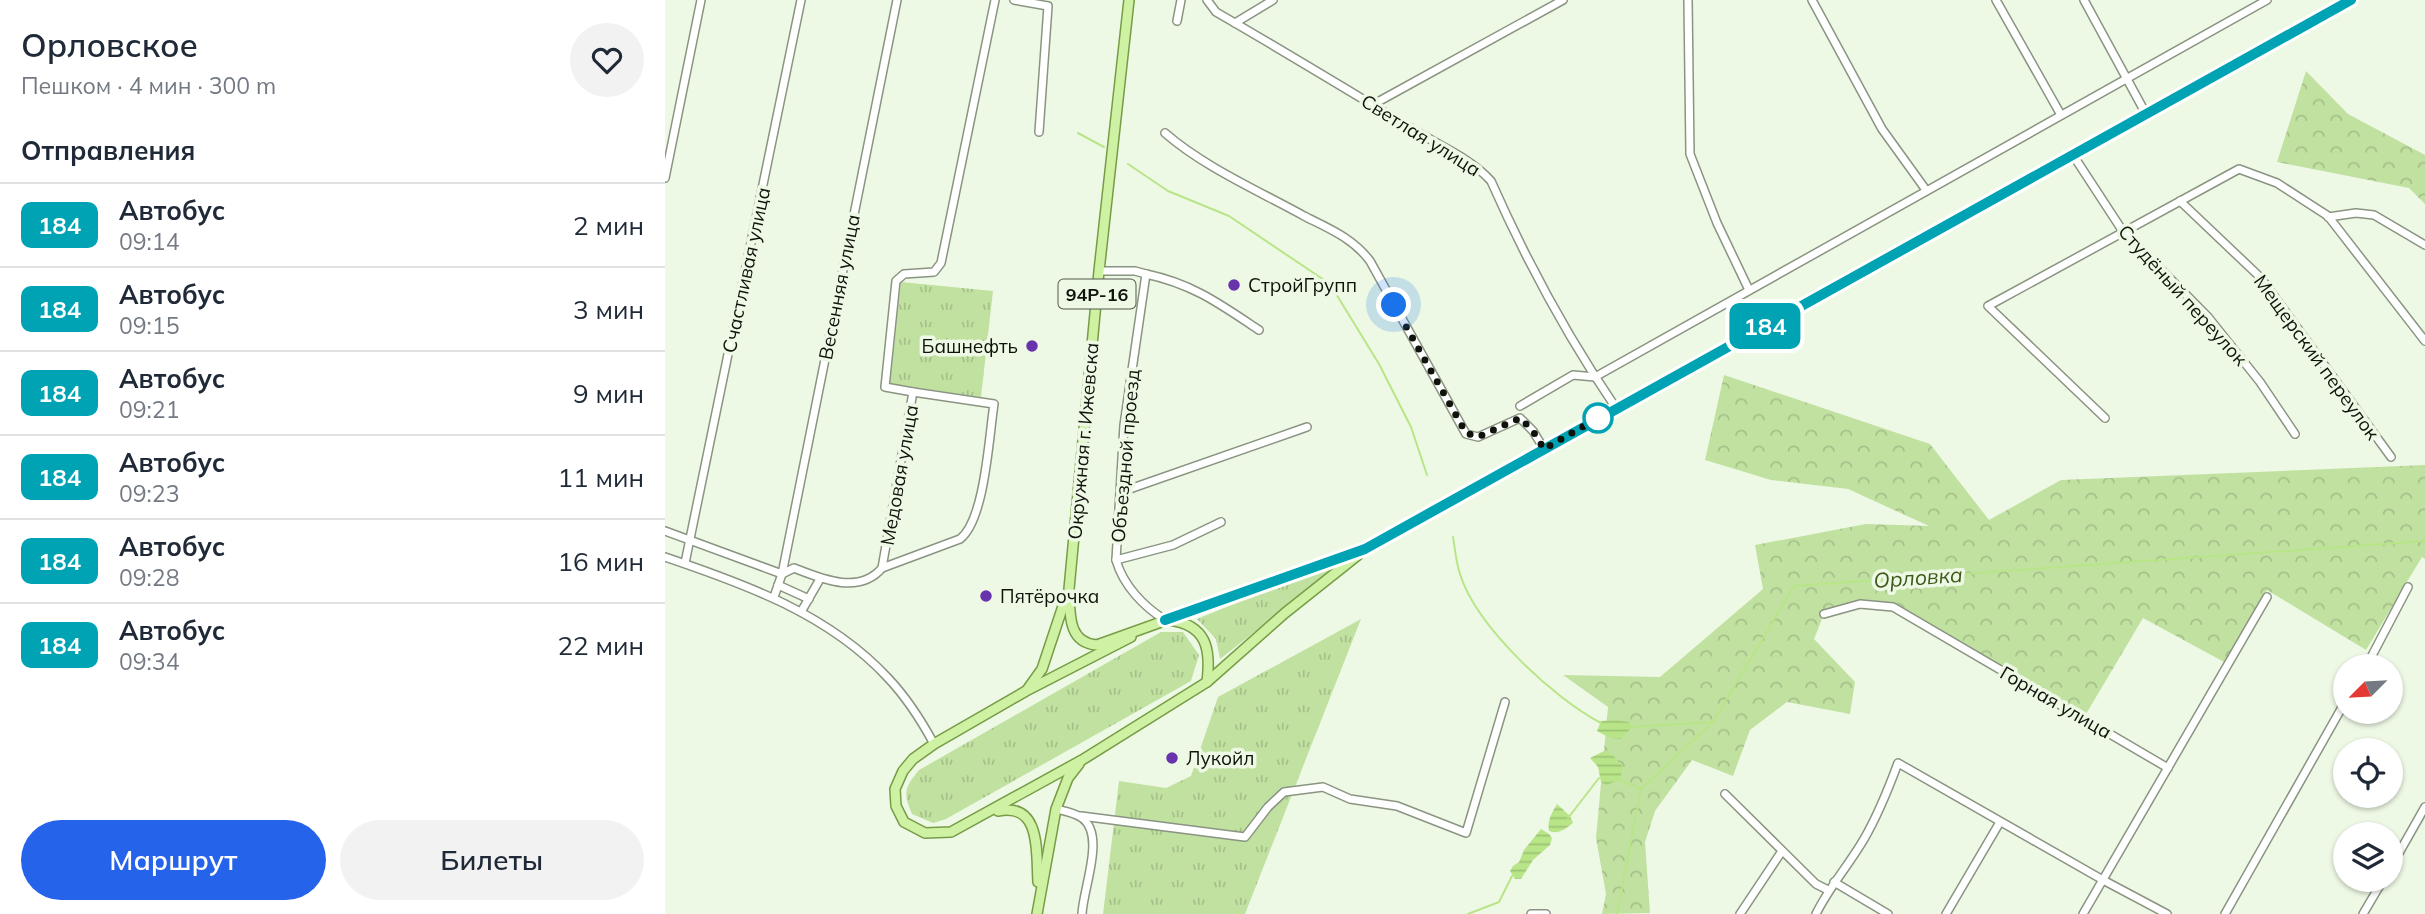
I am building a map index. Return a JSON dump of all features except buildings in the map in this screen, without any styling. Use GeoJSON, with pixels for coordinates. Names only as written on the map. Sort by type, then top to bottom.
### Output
{"type":"FeatureCollection","features":[{"type":"Feature","properties":{"kind":"main road","name":"Окружная г. Ижевска"},"geometry":{"type":"LineString","coordinates":[[1129,0],[1099,271],[1069,589],[1072,627],[1087,644],[1097,645],[1165,620]]}},
{"type":"Feature","properties":{"kind":"main road"},"geometry":{"type":"LineString","coordinates":[[1207,682],[1285,613],[1365,549],[2351,0]]}},
{"type":"Feature","properties":{"kind":"main road"},"geometry":{"type":"LineString","coordinates":[[1165,620],[1365,549]]}},
{"type":"Feature","properties":{"kind":"main road","name":"Окружная г. Ижевска"},"geometry":{"type":"LineString","coordinates":[[1026,691],[1042,669],[1069,589]]}},
{"type":"Feature","properties":{"kind":"main road"},"geometry":{"type":"LineString","coordinates":[[1165,620],[1185,623],[1203,638],[1209,653],[1207,682]]}},
{"type":"Feature","properties":{"kind":"main road","name":"94Р-16"},"geometry":{"type":"LineString","coordinates":[[1165,620],[1026,691],[934,744],[908,765],[898,779],[895,798],[904,822],[917,830],[933,834],[951,832],[1082,760],[1207,682]]}},
{"type":"Feature","properties":{"kind":"main road","name":"94Р-16"},"geometry":{"type":"LineString","coordinates":[[1038,895],[1056,809],[1067,778],[1082,760]]}},
{"type":"Feature","properties":{"kind":"main road","name":"94Р-16"},"geometry":{"type":"LineString","coordinates":[[974,821],[1007,809],[1025,815],[1031,823],[1035,836],[1037,914]]}},
{"type":"Feature","properties":{"kind":"street"},"geometry":{"type":"LineString","coordinates":[[665,178],[701,0]]}},
{"type":"Feature","properties":{"kind":"street","name":"Счастливая улица"},"geometry":{"type":"LineString","coordinates":[[685,563],[801,0]]}},
{"type":"Feature","properties":{"kind":"street","name":"Весенняя улица"},"geometry":{"type":"LineString","coordinates":[[773,597],[782,574],[897,0]]}},
{"type":"Feature","properties":{"kind":"street","name":"Медовая улица"},"geometry":{"type":"LineString","coordinates":[[665,531],[782,574],[794,568],[820,579],[859,583],[875,577],[882,568],[913,392],[885,387],[897,281],[904,274],[934,272],[941,263],[995,0]]}},
{"type":"Feature","properties":{"kind":"street"},"geometry":{"type":"LineString","coordinates":[[1014,0],[1048,6],[1039,131]]}},
{"type":"Feature","properties":{"kind":"street"},"geometry":{"type":"LineString","coordinates":[[1177,21],[1181,0]]}},
{"type":"Feature","properties":{"kind":"street","name":"Светлая улица"},"geometry":{"type":"LineString","coordinates":[[1207,0],[1216,12],[1472,163],[1492,181],[1503,209],[1555,307],[1616,408]]}},
{"type":"Feature","properties":{"kind":"street"},"geometry":{"type":"LineString","coordinates":[[1235,23],[1273,0]]}},
{"type":"Feature","properties":{"kind":"street"},"geometry":{"type":"LineString","coordinates":[[1374,104],[1563,0]]}},
{"type":"Feature","properties":{"kind":"street"},"geometry":{"type":"LineString","coordinates":[[1688,0],[1691,154],[1717,223],[1749,290]]}},
{"type":"Feature","properties":{"kind":"street"},"geometry":{"type":"LineString","coordinates":[[1812,0],[1882,129],[1926,190]]}},
{"type":"Feature","properties":{"kind":"street"},"geometry":{"type":"LineString","coordinates":[[1996,0],[2061,114]]}},
{"type":"Feature","properties":{"kind":"street"},"geometry":{"type":"LineString","coordinates":[[2084,0],[2146,114]]}},
{"type":"Feature","properties":{"kind":"street"},"geometry":{"type":"LineString","coordinates":[[1520,406],[1573,375],[1595,377],[2267,0]]}},
{"type":"Feature","properties":{"kind":"street"},"geometry":{"type":"LineString","coordinates":[[1165,133],[1179,145],[1211,164],[1354,243],[1370,261],[1466,433],[1478,437],[1520,418],[1533,431],[1544,449]]}},
{"type":"Feature","properties":{"kind":"street","name":"Студёный переулок"},"geometry":{"type":"LineString","coordinates":[[2073,155],[2124,232],[2208,317],[2260,382],[2295,434]]}},
{"type":"Feature","properties":{"kind":"street"},"geometry":{"type":"LineString","coordinates":[[2105,418],[1988,306],[2239,169],[2277,183],[2328,217],[2425,341]]}},
{"type":"Feature","properties":{"kind":"street","name":"Мещерский переулок"},"geometry":{"type":"LineString","coordinates":[[2180,201],[2261,278],[2391,457]]}},
{"type":"Feature","properties":{"kind":"street"},"geometry":{"type":"LineString","coordinates":[[2328,217],[2355,213],[2374,215],[2425,245]]}},
{"type":"Feature","properties":{"kind":"street"},"geometry":{"type":"LineString","coordinates":[[1099,271],[1135,271],[1173,280],[1200,291],[1259,330]]}},
{"type":"Feature","properties":{"kind":"street","name":"Объездной проезд"},"geometry":{"type":"LineString","coordinates":[[1146,274],[1125,425],[1116,560],[1120,574],[1141,601],[1165,620]]}},
{"type":"Feature","properties":{"kind":"street"},"geometry":{"type":"LineString","coordinates":[[882,568],[960,539],[967,534],[980,505],[994,404],[913,392]]}},
{"type":"Feature","properties":{"kind":"street"},"geometry":{"type":"LineString","coordinates":[[1121,492],[1307,427]]}},
{"type":"Feature","properties":{"kind":"street"},"geometry":{"type":"LineString","coordinates":[[1116,560],[1173,545],[1221,522]]}},
{"type":"Feature","properties":{"kind":"street"},"geometry":{"type":"LineString","coordinates":[[665,556],[773,597],[831,631],[886,675],[915,710],[934,744]]}},
{"type":"Feature","properties":{"kind":"street"},"geometry":{"type":"LineString","coordinates":[[801,611],[820,579]]}},
{"type":"Feature","properties":{"kind":"street"},"geometry":{"type":"LineString","coordinates":[[778,585],[809,599]]}},
{"type":"Feature","properties":{"kind":"street"},"geometry":{"type":"LineString","coordinates":[[2372,654],[2408,587]]}},
{"type":"Feature","properties":{"kind":"street"},"geometry":{"type":"LineString","coordinates":[[2084,914],[2267,597]]}},
{"type":"Feature","properties":{"kind":"street","name":"Горная улица"},"geometry":{"type":"LineString","coordinates":[[1824,614],[1860,604],[1893,607],[2168,768]]}},
{"type":"Feature","properties":{"kind":"street"},"geometry":{"type":"LineString","coordinates":[[1056,809],[1081,816],[1245,837],[1268,807],[1285,792],[1324,787],[1350,799],[1397,806],[1466,833],[1505,702]]}},
{"type":"Feature","properties":{"kind":"street"},"geometry":{"type":"LineString","coordinates":[[2225,914],[2333,723]]}},
{"type":"Feature","properties":{"kind":"street"},"geometry":{"type":"LineString","coordinates":[[1816,914],[1828,890],[1862,842],[1880,810],[1898,763],[2167,914]]}},
{"type":"Feature","properties":{"kind":"street"},"geometry":{"type":"LineString","coordinates":[[1725,794],[1816,884],[1828,890]]}},
{"type":"Feature","properties":{"kind":"street"},"geometry":{"type":"LineString","coordinates":[[2403,845],[2425,807]]}},
{"type":"Feature","properties":{"kind":"street"},"geometry":{"type":"LineString","coordinates":[[1081,816],[1089,824],[1094,845],[1082,914]]}},
{"type":"Feature","properties":{"kind":"street"},"geometry":{"type":"LineString","coordinates":[[1946,914],[2000,822]]}},
{"type":"Feature","properties":{"kind":"street"},"geometry":{"type":"LineString","coordinates":[[1740,914],[1782,851]]}},
{"type":"Feature","properties":{"kind":"street"},"geometry":{"type":"LineString","coordinates":[[1834,882],[1888,914]]}},
{"type":"Feature","properties":{"kind":"street"},"geometry":{"type":"LineString","coordinates":[[2363,914],[2376,892]]}},
{"type":"Feature","properties":{"kind":"street"},"geometry":{"type":"LineString","coordinates":[[1531,914],[1546,914]]}},
{"type":"Feature","properties":{"kind":"green space"},"geometry":{"type":"Polygon","coordinates":[[[2306,71],[2348,114],[2425,155],[2425,204],[2409,188],[2277,162],[2306,71]]]}},
{"type":"Feature","properties":{"kind":"green space"},"geometry":{"type":"Polygon","coordinates":[[[901,282],[993,291],[981,397],[890,384],[901,282]]]}},
{"type":"Feature","properties":{"kind":"green space"},"geometry":{"type":"Polygon","coordinates":[[[1724,375],[1930,444],[1989,520],[2061,480],[2425,465],[2425,559],[2422,557],[2366,650],[2267,590],[2224,662],[2143,618],[2086,714],[1893,603],[1860,600],[1824,614],[1814,639],[1855,682],[1850,714],[1787,702],[1750,730],[1733,776],[1692,760],[1655,811],[1645,842],[1650,913],[1602,914],[1606,894],[1596,838],[1608,707],[1563,675],[1660,677],[1763,589],[1755,545],[1866,524],[1929,526],[1848,489],[1771,480],[1705,460],[1724,375]]]}},
{"type":"Feature","properties":{"kind":"green space"},"geometry":{"type":"Polygon","coordinates":[[[1350,557],[1220,659],[1216,639],[1197,619],[1350,557]]]}},
{"type":"Feature","properties":{"kind":"green space"},"geometry":{"type":"Polygon","coordinates":[[[1361,619],[1245,914],[1103,914],[1119,781],[1166,788],[1191,776],[1218,697],[1361,619]]]}},
{"type":"Feature","properties":{"kind":"green space"},"geometry":{"type":"Polygon","coordinates":[[[1161,632],[1183,632],[1199,655],[1191,681],[946,819],[933,823],[912,814],[907,801],[907,791],[919,770],[1161,632]]]}},
{"type":"Feature","properties":{"kind":"shaded area"},"geometry":{"type":"Polygon","coordinates":[[[1601,721],[1629,722],[1632,727],[1621,739],[1610,738],[1597,731],[1601,721]]]}},
{"type":"Feature","properties":{"kind":"shaded area"},"geometry":{"type":"Polygon","coordinates":[[[1604,751],[1613,755],[1623,767],[1620,780],[1606,785],[1601,782],[1598,767],[1590,758],[1604,751]]]}},
{"type":"Feature","properties":{"kind":"shaded area"},"geometry":{"type":"Polygon","coordinates":[[[1557,804],[1570,816],[1573,823],[1561,831],[1552,832],[1549,831],[1550,817],[1557,804]]]}},
{"type":"Feature","properties":{"kind":"shaded area"},"geometry":{"type":"Polygon","coordinates":[[[1541,829],[1552,838],[1550,845],[1533,860],[1521,879],[1515,879],[1510,871],[1541,829]]]}},
{"type":"Feature","properties":{"kind":"waterway"},"geometry":{"type":"LineString","coordinates":[[1078,133],[1104,147]]}},
{"type":"Feature","properties":{"kind":"waterway"},"geometry":{"type":"LineString","coordinates":[[1128,164],[1168,191],[1229,216],[1330,284],[1379,364],[1411,427],[1427,475]]}},
{"type":"Feature","properties":{"kind":"waterway"},"geometry":{"type":"LineString","coordinates":[[1453,537],[1459,569],[1482,616],[1518,659],[1540,679],[1582,712],[1601,723]]}},
{"type":"Feature","properties":{"kind":"waterway","name":"Орловка"},"geometry":{"type":"LineString","coordinates":[[1617,914],[1641,789],[1713,722],[1794,586],[2425,541]]}},
{"type":"Feature","properties":{"kind":"waterway"},"geometry":{"type":"LineString","coordinates":[[1631,727],[1713,722]]}},
{"type":"Feature","properties":{"kind":"waterway"},"geometry":{"type":"LineString","coordinates":[[1568,818],[1599,778]]}},
{"type":"Feature","properties":{"kind":"waterway"},"geometry":{"type":"LineString","coordinates":[[1618,779],[1641,789]]}},
{"type":"Feature","properties":{"kind":"waterway"},"geometry":{"type":"LineString","coordinates":[[1468,914],[1499,902],[1512,876]]}},
{"type":"Feature","properties":{"kind":"bus line","name":"184"},"geometry":{"type":"LineString","coordinates":[[1165,620],[1365,549],[2351,0]]}},
{"type":"Feature","properties":{"kind":"place","name":"СтройГрупп"},"geometry":{"type":"Point","coordinates":[1234,285]}},
{"type":"Feature","properties":{"kind":"place","name":"Башнефть"},"geometry":{"type":"Point","coordinates":[1032,346]}},
{"type":"Feature","properties":{"kind":"place","name":"Пятёрочка"},"geometry":{"type":"Point","coordinates":[986,596]}},
{"type":"Feature","properties":{"kind":"place","name":"Лукойл"},"geometry":{"type":"Point","coordinates":[1172,758]}},
{"type":"Feature","properties":{"kind":"route"},"geometry":{"type":"LineString","coordinates":[[1394,305],[1466,433],[1471,437],[1478,437],[1520,418],[1527,422],[1544,449],[1598,418]]}}]}
